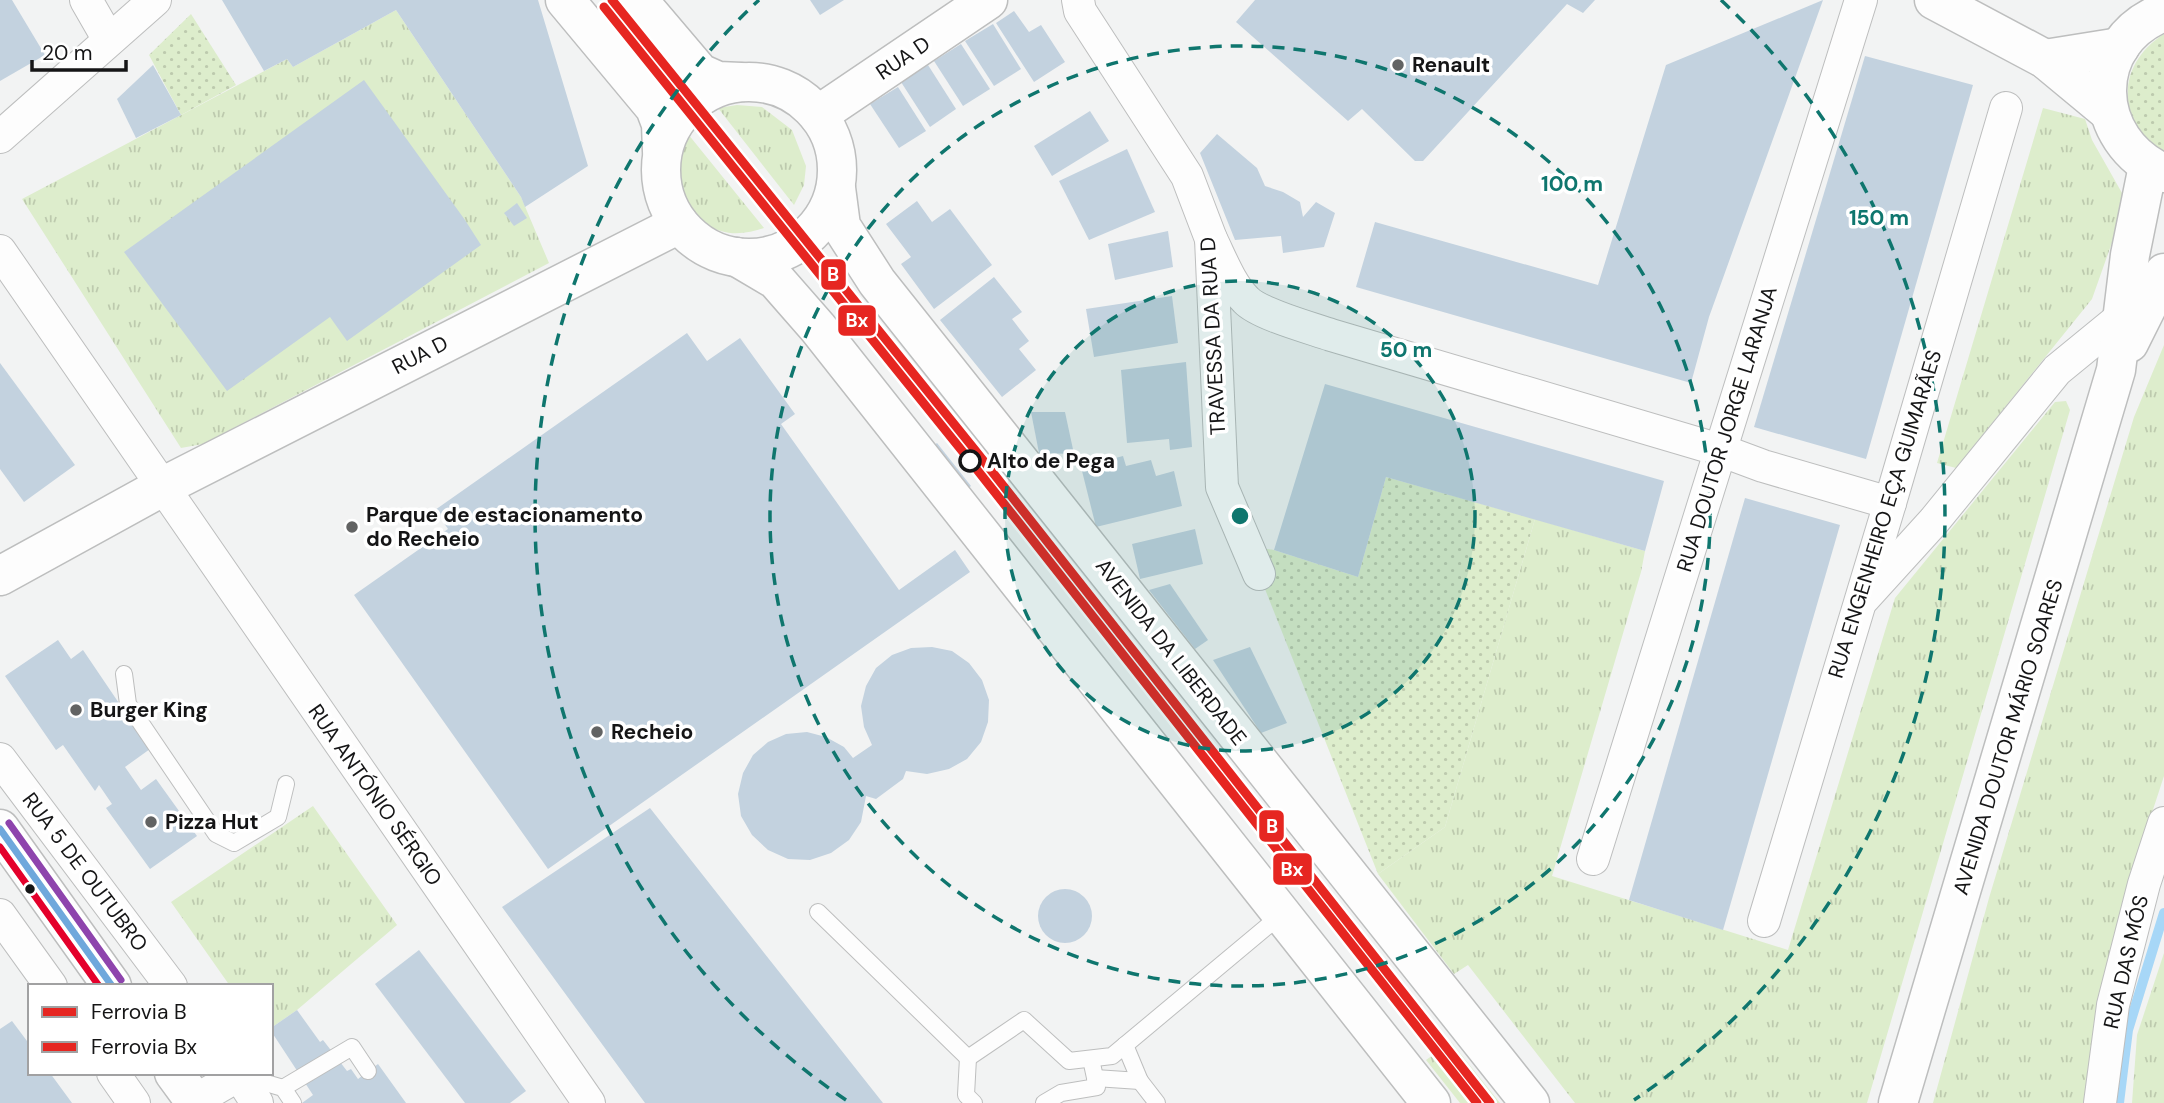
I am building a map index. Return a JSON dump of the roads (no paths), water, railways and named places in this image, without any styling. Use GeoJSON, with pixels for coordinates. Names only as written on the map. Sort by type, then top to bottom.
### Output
{"type":"FeatureCollection","features":[{"type":"Feature","properties":{"kind":"street"},"geometry":{"type":"LineString","coordinates":[[86,0],[109,40]]}},
{"type":"Feature","properties":{"kind":"street"},"geometry":{"type":"LineString","coordinates":[[0,137],[155,0]]}},
{"type":"Feature","properties":{"kind":"street"},"geometry":{"type":"LineString","coordinates":[[565,0],[655,108],[661,124],[660,177],[667,202],[680,224],[696,240],[715,252],[737,257],[758,258],[779,253],[797,244],[826,214],[836,188],[837,167],[832,139],[818,115],[797,96],[770,84],[718,81],[700,73],[638,0]]}},
{"type":"Feature","properties":{"kind":"street","name":"RUA D"},"geometry":{"type":"LineString","coordinates":[[818,115],[988,0]]}},
{"type":"Feature","properties":{"kind":"street","name":"TRAVESSA DA RUA D"},"geometry":{"type":"LineString","coordinates":[[1078,0],[1080,11],[1187,176],[1211,239],[1222,487],[1259,574]]}},
{"type":"Feature","properties":{"kind":"street","name":"RUA DOUTOR JORGE LARANJA"},"geometry":{"type":"LineString","coordinates":[[1593,859],[1861,0]]}},
{"type":"Feature","properties":{"kind":"street"},"geometry":{"type":"LineString","coordinates":[[1934,0],[2045,59],[2109,112]]}},
{"type":"Feature","properties":{"kind":"street"},"geometry":{"type":"LineString","coordinates":[[2156,170],[2130,152],[2117,133],[2109,112],[2106,89],[2110,67],[2120,47],[2134,29],[2152,16],[2164,12]]}},
{"type":"Feature","properties":{"kind":"street"},"geometry":{"type":"LineString","coordinates":[[2045,59],[2120,47]]}},
{"type":"Feature","properties":{"kind":"street"},"geometry":{"type":"LineString","coordinates":[[662,151],[677,117],[690,104],[723,85],[741,82]]}},
{"type":"Feature","properties":{"kind":"street","name":"RUA ENGENHEIRO EÇA GUIMARÃES"},"geometry":{"type":"LineString","coordinates":[[1764,921],[2006,108]]}},
{"type":"Feature","properties":{"kind":"street","name":"AVENIDA DOUTOR MÁRIO SOARES"},"geometry":{"type":"LineString","coordinates":[[1898,1103],[2116,370],[2130,255],[2156,170]]}},
{"type":"Feature","properties":{"kind":"street","name":"AVENIDA DA LIBERDADE"},"geometry":{"type":"LineString","coordinates":[[836,188],[841,226],[877,282],[1530,1103]]}},
{"type":"Feature","properties":{"kind":"street","name":"RUA D"},"geometry":{"type":"LineString","coordinates":[[0,576],[162,486],[680,224]]}},
{"type":"Feature","properties":{"kind":"street"},"geometry":{"type":"LineString","coordinates":[[1211,239],[1234,284],[1248,302],[1269,312],[1331,335],[1890,503]]}},
{"type":"Feature","properties":{"kind":"street","name":"RUA ANTÓNIO SÉRGIO"},"geometry":{"type":"LineString","coordinates":[[0,251],[589,1103]]}},
{"type":"Feature","properties":{"kind":"street"},"geometry":{"type":"LineString","coordinates":[[737,257],[776,280],[818,328],[1431,1103]]}},
{"type":"Feature","properties":{"kind":"street","name":"AVENIDA DOUTOR MÁRIO SOARES"},"geometry":{"type":"LineString","coordinates":[[2116,370],[2164,273]]}},
{"type":"Feature","properties":{"kind":"street"},"geometry":{"type":"LineString","coordinates":[[1858,604],[1934,521],[2057,370],[2123,316]]}},
{"type":"Feature","properties":{"kind":"street","name":"RUA 5 DE OUTUBRO"},"geometry":{"type":"LineString","coordinates":[[0,758],[170,984]]}},
{"type":"Feature","properties":{"kind":"street","name":"RUA DAS MÓS"},"geometry":{"type":"LineString","coordinates":[[2100,1103],[2113,1006],[2144,884],[2164,823]]}},
{"type":"Feature","properties":{"kind":"street","name":"RUA 5 DE OUTUBRO"},"geometry":{"type":"LineString","coordinates":[[0,829],[111,984]]}},
{"type":"Feature","properties":{"kind":"street"},"geometry":{"type":"LineString","coordinates":[[0,915],[50,984]]}},
{"type":"Feature","properties":{"kind":"street"},"geometry":{"type":"LineString","coordinates":[[114,1075],[134,1103]]}},
{"type":"Feature","properties":{"kind":"street"},"geometry":{"type":"LineString","coordinates":[[188,1092],[235,1075]]}},
{"type":"Feature","properties":{"kind":"street"},"geometry":{"type":"LineString","coordinates":[[239,1075],[270,1096]]}},
{"type":"Feature","properties":{"kind":"lane"},"geometry":{"type":"LineString","coordinates":[[124,674],[128,704],[216,834],[234,843],[278,817],[286,784]]}},
{"type":"Feature","properties":{"kind":"lane"},"geometry":{"type":"LineString","coordinates":[[818,912],[968,1058],[966,1095],[974,1103]]}},
{"type":"Feature","properties":{"kind":"lane"},"geometry":{"type":"LineString","coordinates":[[968,1058],[1024,1020],[1069,1061],[1112,1056],[1282,914]]}},
{"type":"Feature","properties":{"kind":"lane"},"geometry":{"type":"LineString","coordinates":[[1125,1045],[1140,1081],[1157,1103]]}},
{"type":"Feature","properties":{"kind":"lane"},"geometry":{"type":"LineString","coordinates":[[270,1096],[352,1047],[368,1071]]}},
{"type":"Feature","properties":{"kind":"lane"},"geometry":{"type":"LineString","coordinates":[[1044,1103],[1061,1093],[1097,1087],[1090,1059]]}},
{"type":"Feature","properties":{"kind":"lane"},"geometry":{"type":"LineString","coordinates":[[1095,1078],[1140,1081]]}},
{"type":"Feature","properties":{"kind":"lane"},"geometry":{"type":"LineString","coordinates":[[270,1096],[293,1103]]}},
{"type":"Feature","properties":{"kind":"waterway"},"geometry":{"type":"LineString","coordinates":[[2119,1103],[2128,1030],[2164,913]]}},
{"type":"Feature","properties":{"kind":"rail line","name":"B"},"geometry":{"type":"LineString","coordinates":[[612,0],[975,450],[1490,1103]]}},
{"type":"Feature","properties":{"kind":"rail line","name":"Bx"},"geometry":{"type":"LineString","coordinates":[[604,7],[967,457],[1477,1103]]}},
{"type":"Feature","properties":{"kind":"place","name":"Renault"},"geometry":{"type":"Point","coordinates":[1398,65]}},
{"type":"Feature","properties":{"kind":"place","name":"Alto de Pega"},"geometry":{"type":"Point","coordinates":[970,461]}},
{"type":"Feature","properties":{"kind":"place","name":"Parque de estacionamento do Recheio"},"geometry":{"type":"Point","coordinates":[352,527]}},
{"type":"Feature","properties":{"kind":"place","name":"Burger King"},"geometry":{"type":"Point","coordinates":[76,710]}},
{"type":"Feature","properties":{"kind":"place","name":"Recheio"},"geometry":{"type":"Point","coordinates":[597,732]}},
{"type":"Feature","properties":{"kind":"place","name":"Pizza Hut"},"geometry":{"type":"Point","coordinates":[151,822]}}]}
